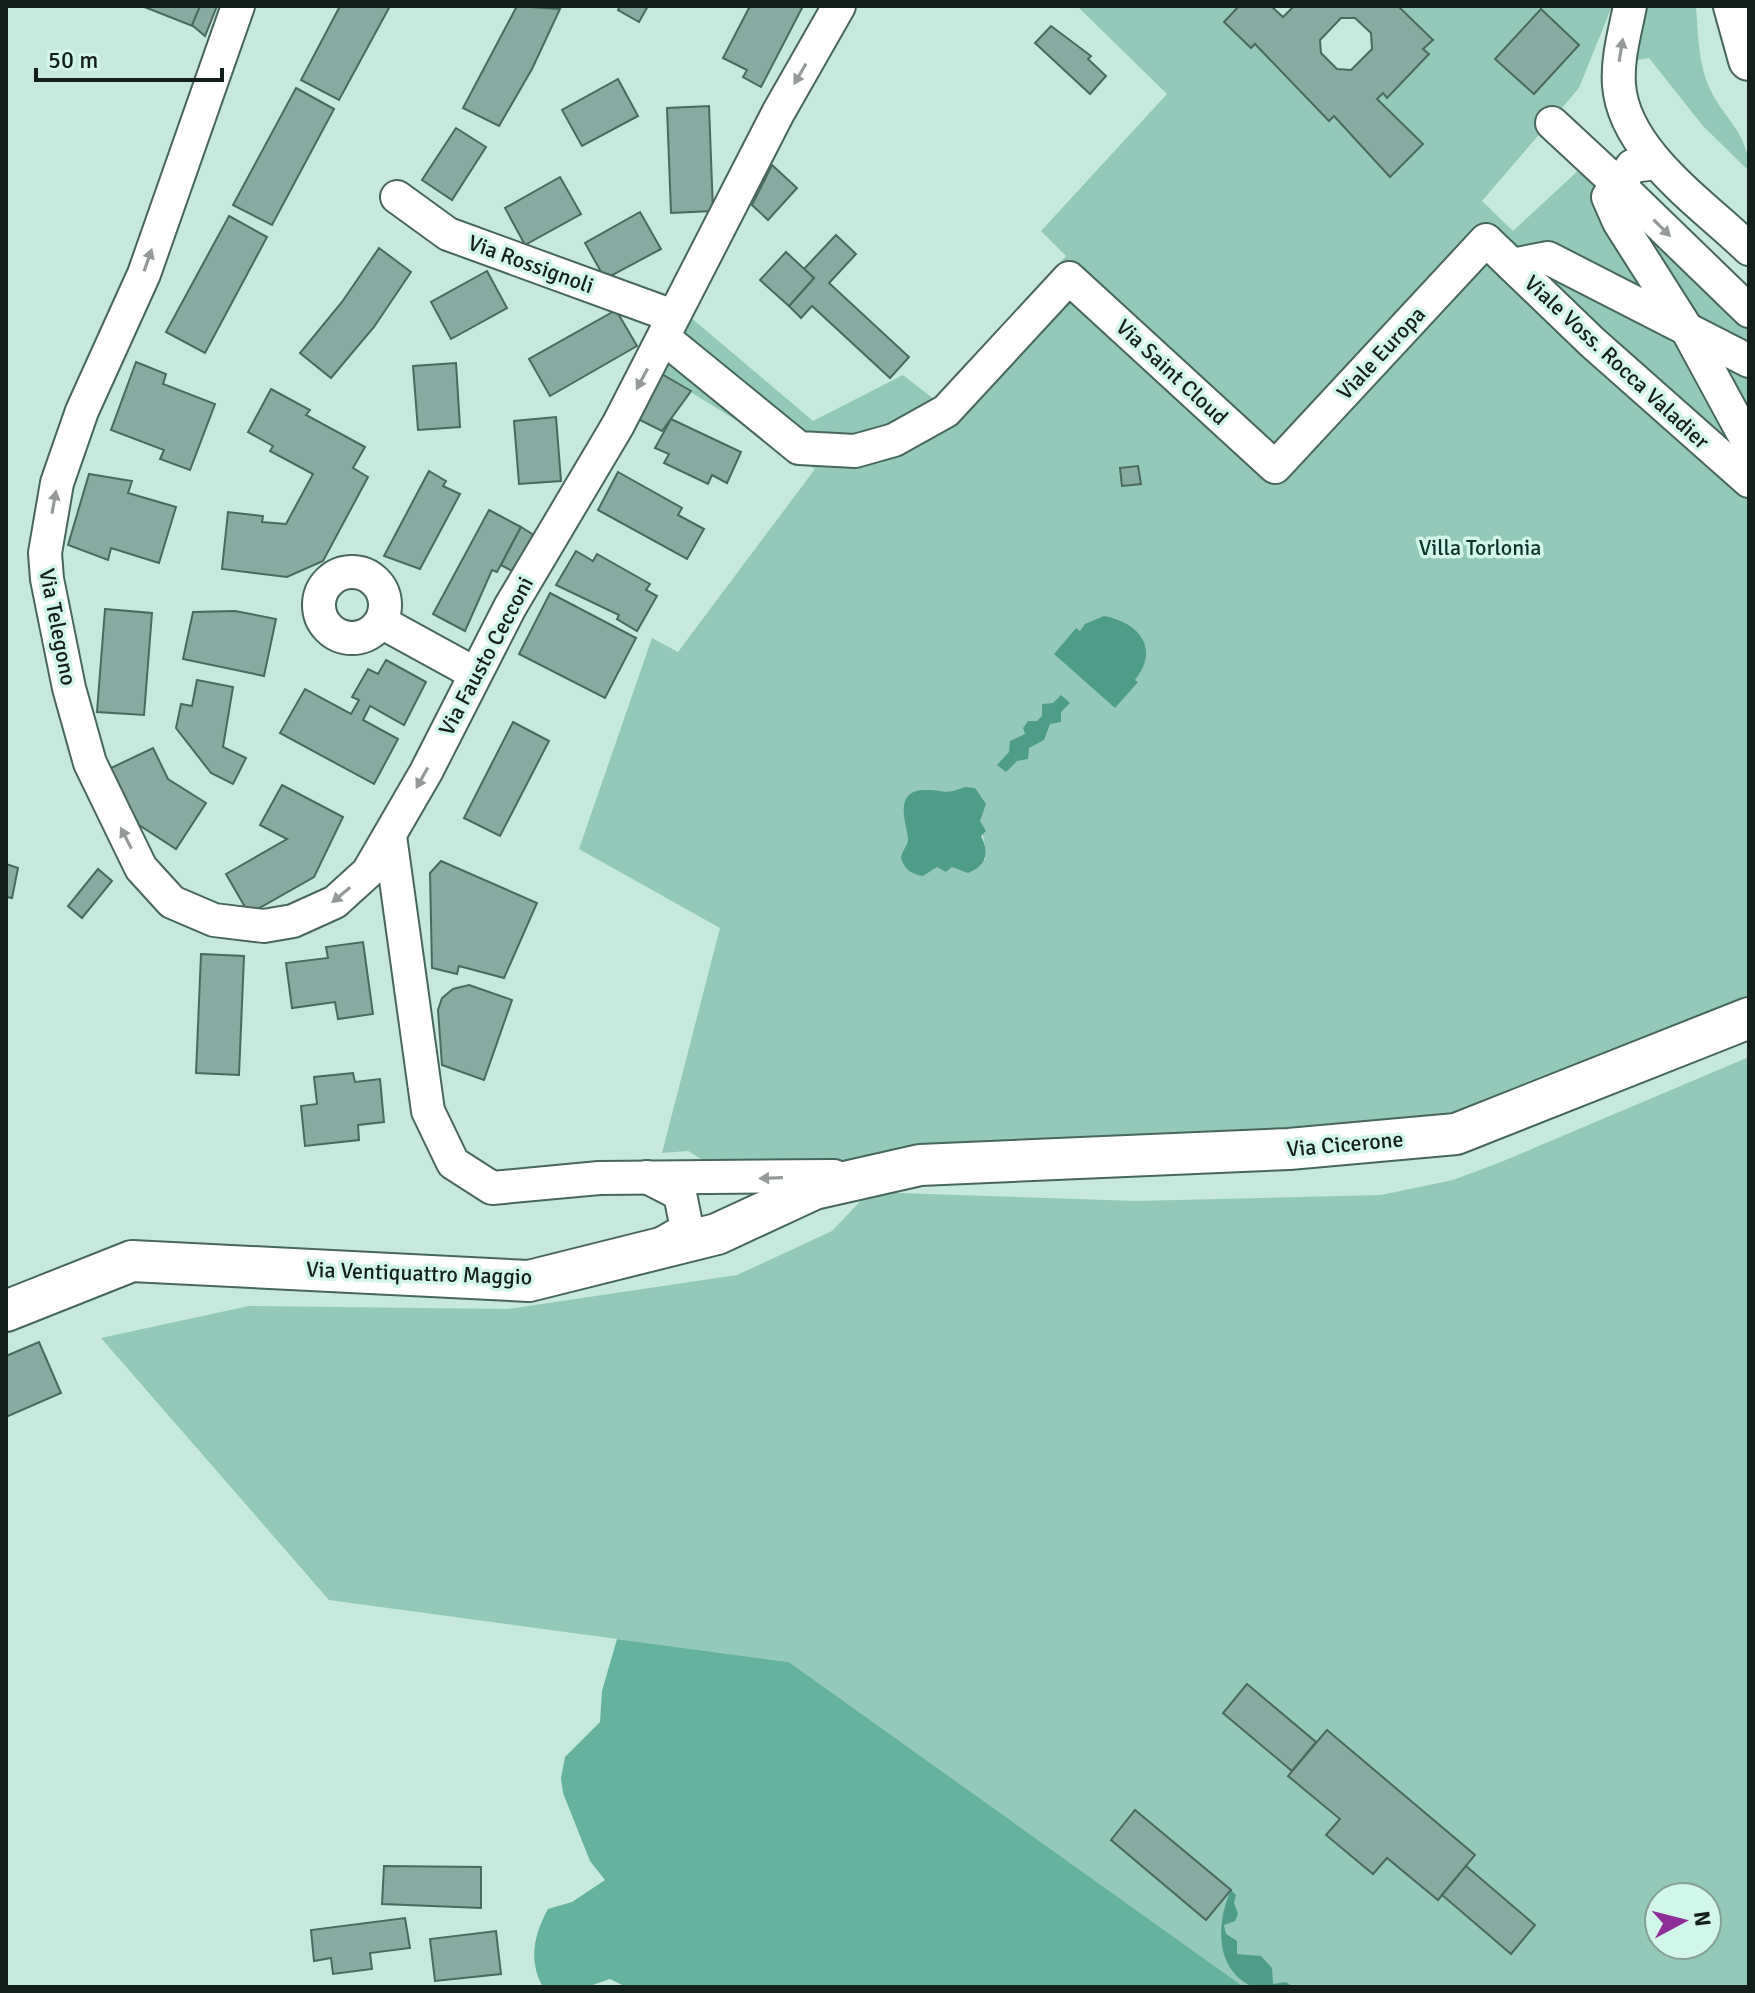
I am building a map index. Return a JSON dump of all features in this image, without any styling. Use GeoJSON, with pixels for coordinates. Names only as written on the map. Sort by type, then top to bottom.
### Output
{"type":"FeatureCollection","features":[{"type":"Feature","properties":{"kind":"main road"},"geometry":{"type":"LineString","coordinates":[[1734,6],[1749,60]]}},
{"type":"Feature","properties":{"kind":"main road","name":"Via Cicerone"},"geometry":{"type":"LineString","coordinates":[[920,1165],[1289,1149],[1456,1134],[1749,1018]]}},
{"type":"Feature","properties":{"kind":"main road","name":"Via Ventiquattro Maggio"},"geometry":{"type":"LineString","coordinates":[[6,1311],[132,1261],[529,1281],[717,1234],[814,1189],[920,1165]]}},
{"type":"Feature","properties":{"kind":"street","name":"Via Telegono"},"geometry":{"type":"LineString","coordinates":[[238,6],[144,274],[82,411],[57,483],[45,553],[47,579],[69,688],[90,763],[141,868],[172,902],[214,920],[264,926],[293,921],[335,902],[368,872],[390,836]]}},
{"type":"Feature","properties":{"kind":"street","name":"Via Fausto Cecconi"},"geometry":{"type":"LineString","coordinates":[[390,836],[474,673],[618,425],[778,113],[839,6]]}},
{"type":"Feature","properties":{"kind":"street"},"geometry":{"type":"LineString","coordinates":[[1630,6],[1619,58],[1620,94],[1631,131],[1656,163],[1749,249]]}},
{"type":"Feature","properties":{"kind":"street"},"geometry":{"type":"LineString","coordinates":[[1552,123],[1615,192],[1749,311]]}},
{"type":"Feature","properties":{"kind":"street"},"geometry":{"type":"LineString","coordinates":[[1656,163],[1640,162],[1626,172],[1615,192],[1619,222],[1685,326],[1749,444]]}},
{"type":"Feature","properties":{"kind":"street","name":"Via Rossignoli"},"geometry":{"type":"LineString","coordinates":[[397,197],[448,234],[668,327],[799,448],[855,451],[894,440],[946,411],[1069,278]]}},
{"type":"Feature","properties":{"kind":"street","name":"Viale Voss. Rocca Valadier"},"geometry":{"type":"LineString","coordinates":[[1486,240],[1592,342],[1749,481]]}},
{"type":"Feature","properties":{"kind":"street","name":"Viale Europa"},"geometry":{"type":"LineString","coordinates":[[1275,467],[1486,240]]}},
{"type":"Feature","properties":{"kind":"street"},"geometry":{"type":"LineString","coordinates":[[1512,265],[1548,258],[1749,361]]}},
{"type":"Feature","properties":{"kind":"street","name":"Via Saint Cloud"},"geometry":{"type":"LineString","coordinates":[[1069,278],[1275,467]]}},
{"type":"Feature","properties":{"kind":"street"},"geometry":{"type":"LineString","coordinates":[[381,622],[474,673]]}},
{"type":"Feature","properties":{"kind":"street"},"geometry":{"type":"LineString","coordinates":[[390,836],[428,1111],[453,1163],[492,1188],[647,1177],[877,1175]]}},
{"type":"Feature","properties":{"kind":"street"},"geometry":{"type":"LineString","coordinates":[[647,1177],[680,1194],[687,1229],[651,1250]]}},
{"type":"Feature","properties":{"kind":"green space","name":"Villa Torlonia"},"geometry":{"type":"Polygon","coordinates":[[[1077,6],[1239,6],[1224,22],[1251,48],[1255,44],[1329,121],[1334,116],[1390,177],[1423,144],[1377,99],[1383,93],[1388,97],[1428,55],[1423,49],[1432,40],[1398,6],[1612,6],[1579,88],[1482,201],[1513,231],[1581,168],[1749,330],[1749,1001],[1459,1125],[865,1160],[711,1165],[688,1151],[662,1153],[720,928],[579,849],[652,638],[678,652],[815,469],[660,373],[689,316],[813,421],[903,375],[935,400],[1066,256],[1041,231],[1167,94],[1077,6]],[[952,795],[908,827],[908,834],[943,869],[985,860],[984,840],[978,823],[952,795]]]}},
{"type":"Feature","properties":{"kind":"green space"},"geometry":{"type":"Polygon","coordinates":[[[1645,6],[1696,6],[1705,77],[1745,146],[1749,171],[1703,126],[1649,58],[1637,60],[1645,6]]]}},
{"type":"Feature","properties":{"kind":"green space"},"geometry":{"type":"Polygon","coordinates":[[[1749,1057],[1749,1987],[1244,1987],[789,1662],[329,1600],[101,1338],[249,1306],[508,1309],[737,1275],[832,1231],[869,1192],[1136,1201],[1381,1195],[1453,1180],[1749,1057]]]}},
{"type":"Feature","properties":{"kind":"shaded area"},"geometry":{"type":"Polygon","coordinates":[[[1104,616],[1136,630],[1146,647],[1143,668],[1135,680],[1138,682],[1115,708],[1054,654],[1076,628],[1080,631],[1085,624],[1104,616]]]}},
{"type":"Feature","properties":{"kind":"shaded area"},"geometry":{"type":"Polygon","coordinates":[[[1061,695],[1070,703],[1061,712],[1061,722],[1050,724],[1044,740],[1029,748],[1028,759],[1017,761],[1006,772],[997,765],[1009,752],[1010,741],[1025,734],[1023,728],[1028,721],[1037,721],[1042,716],[1042,704],[1053,703],[1061,695]]]}},
{"type":"Feature","properties":{"kind":"shaded area"},"geometry":{"type":"Polygon","coordinates":[[[965,787],[975,788],[986,804],[980,821],[986,831],[981,836],[986,853],[982,863],[968,873],[952,867],[946,872],[937,867],[923,876],[912,873],[901,858],[908,841],[904,812],[907,797],[923,790],[947,792],[965,787]]]}},
{"type":"Feature","properties":{"kind":"shaded area"},"geometry":{"type":"Polygon","coordinates":[[[617,1639],[789,1662],[1244,1987],[626,1987],[610,1979],[587,1987],[543,1987],[534,1957],[539,1928],[548,1909],[572,1902],[605,1880],[590,1861],[563,1793],[561,1778],[565,1757],[600,1722],[602,1691],[617,1639]]]}},
{"type":"Feature","properties":{"kind":"shaded area"},"geometry":{"type":"Polygon","coordinates":[[[1231,1890],[1236,1895],[1234,1903],[1238,1914],[1235,1921],[1224,1925],[1226,1934],[1237,1941],[1237,1954],[1261,1956],[1272,1968],[1273,1984],[1286,1982],[1293,1987],[1254,1987],[1238,1977],[1229,1966],[1224,1955],[1221,1929],[1231,1890]]]}},
{"type":"Feature","properties":{"kind":"building"},"geometry":{"type":"Polygon","coordinates":[[[142,6],[203,6],[195,27],[142,6]]]}},
{"type":"Feature","properties":{"kind":"building"},"geometry":{"type":"Polygon","coordinates":[[[200,6],[217,6],[205,36],[192,25],[200,6]]]}},
{"type":"Feature","properties":{"kind":"building"},"geometry":{"type":"Polygon","coordinates":[[[340,6],[390,6],[339,100],[301,80],[340,6]]]}},
{"type":"Feature","properties":{"kind":"building"},"geometry":{"type":"Polygon","coordinates":[[[517,6],[560,9],[532,69],[499,126],[463,108],[517,6]]]}},
{"type":"Feature","properties":{"kind":"building"},"geometry":{"type":"Polygon","coordinates":[[[620,6],[648,6],[639,22],[618,10],[620,6]]]}},
{"type":"Feature","properties":{"kind":"building"},"geometry":{"type":"Polygon","coordinates":[[[750,6],[803,6],[761,87],[743,77],[747,70],[723,58],[750,6]]]}},
{"type":"Feature","properties":{"kind":"building"},"geometry":{"type":"Polygon","coordinates":[[[1239,6],[1271,6],[1283,17],[1294,6],[1398,6],[1433,40],[1423,49],[1429,54],[1387,98],[1383,93],[1377,99],[1423,144],[1390,177],[1334,116],[1329,121],[1255,44],[1251,48],[1224,22],[1239,6]],[[1341,18],[1320,40],[1321,53],[1337,69],[1351,70],[1372,49],[1371,33],[1355,18],[1341,18]]]}},
{"type":"Feature","properties":{"kind":"building"},"geometry":{"type":"Polygon","coordinates":[[[1541,9],[1579,45],[1534,94],[1495,59],[1541,9]]]}},
{"type":"Feature","properties":{"kind":"building"},"geometry":{"type":"Polygon","coordinates":[[[1051,26],[1091,56],[1088,59],[1106,76],[1090,94],[1035,43],[1051,26]]]}},
{"type":"Feature","properties":{"kind":"building"},"geometry":{"type":"Polygon","coordinates":[[[618,79],[638,116],[582,146],[562,110],[618,79]]]}},
{"type":"Feature","properties":{"kind":"building"},"geometry":{"type":"Polygon","coordinates":[[[296,88],[334,109],[272,225],[233,205],[296,88]]]}},
{"type":"Feature","properties":{"kind":"building"},"geometry":{"type":"Polygon","coordinates":[[[709,106],[713,211],[671,213],[667,108],[709,106]]]}},
{"type":"Feature","properties":{"kind":"building"},"geometry":{"type":"Polygon","coordinates":[[[456,128],[486,147],[452,200],[422,180],[456,128]]]}},
{"type":"Feature","properties":{"kind":"building"},"geometry":{"type":"Polygon","coordinates":[[[772,165],[797,188],[768,220],[752,205],[772,165]]]}},
{"type":"Feature","properties":{"kind":"building"},"geometry":{"type":"Polygon","coordinates":[[[560,177],[581,214],[525,245],[505,208],[560,177]]]}},
{"type":"Feature","properties":{"kind":"building"},"geometry":{"type":"Polygon","coordinates":[[[640,212],[661,249],[605,279],[585,243],[640,212]]]}},
{"type":"Feature","properties":{"kind":"building"},"geometry":{"type":"Polygon","coordinates":[[[229,216],[267,237],[205,353],[166,332],[229,216]]]}},
{"type":"Feature","properties":{"kind":"building"},"geometry":{"type":"Polygon","coordinates":[[[836,235],[856,254],[829,283],[909,357],[890,378],[812,306],[801,318],[789,306],[814,278],[804,269],[836,235]]]}},
{"type":"Feature","properties":{"kind":"building"},"geometry":{"type":"Polygon","coordinates":[[[379,248],[411,272],[374,327],[331,378],[300,353],[342,302],[379,248]]]}},
{"type":"Feature","properties":{"kind":"building"},"geometry":{"type":"Polygon","coordinates":[[[786,252],[814,278],[789,306],[760,280],[786,252]]]}},
{"type":"Feature","properties":{"kind":"building"},"geometry":{"type":"Polygon","coordinates":[[[487,271],[507,308],[451,339],[431,302],[487,271]]]}},
{"type":"Feature","properties":{"kind":"building"},"geometry":{"type":"Polygon","coordinates":[[[616,310],[637,346],[550,396],[529,359],[616,310]]]}},
{"type":"Feature","properties":{"kind":"building"},"geometry":{"type":"Polygon","coordinates":[[[136,362],[166,374],[163,384],[215,404],[190,470],[160,459],[164,450],[111,430],[136,362]]]}},
{"type":"Feature","properties":{"kind":"building"},"geometry":{"type":"Polygon","coordinates":[[[456,363],[460,427],[418,430],[413,366],[456,363]]]}},
{"type":"Feature","properties":{"kind":"building"},"geometry":{"type":"Polygon","coordinates":[[[660,373],[691,391],[662,431],[638,419],[660,373]]]}},
{"type":"Feature","properties":{"kind":"building"},"geometry":{"type":"Polygon","coordinates":[[[271,389],[310,410],[306,415],[365,447],[353,468],[368,477],[323,561],[287,577],[222,569],[228,512],[263,516],[262,522],[286,524],[313,474],[270,451],[273,446],[248,432],[271,389]]]}},
{"type":"Feature","properties":{"kind":"building"},"geometry":{"type":"Polygon","coordinates":[[[556,417],[561,481],[519,484],[514,421],[556,417]]]}},
{"type":"Feature","properties":{"kind":"building"},"geometry":{"type":"Polygon","coordinates":[[[671,419],[741,452],[727,483],[712,475],[708,484],[664,463],[669,454],[655,448],[671,419]]]}},
{"type":"Feature","properties":{"kind":"building"},"geometry":{"type":"Polygon","coordinates":[[[1138,466],[1141,484],[1122,486],[1120,468],[1138,466]]]}},
{"type":"Feature","properties":{"kind":"building"},"geometry":{"type":"Polygon","coordinates":[[[429,471],[446,481],[443,486],[460,494],[420,569],[384,556],[429,471]]]}},
{"type":"Feature","properties":{"kind":"building"},"geometry":{"type":"Polygon","coordinates":[[[618,472],[682,508],[678,515],[704,529],[687,559],[598,510],[618,472]]]}},
{"type":"Feature","properties":{"kind":"building"},"geometry":{"type":"Polygon","coordinates":[[[89,474],[132,481],[128,493],[176,507],[159,563],[111,548],[108,560],[68,545],[89,474]]]}},
{"type":"Feature","properties":{"kind":"building"},"geometry":{"type":"Polygon","coordinates":[[[489,510],[521,527],[497,572],[492,570],[465,631],[433,614],[489,510]]]}},
{"type":"Feature","properties":{"kind":"building"},"geometry":{"type":"Polygon","coordinates":[[[521,527],[534,535],[514,572],[501,565],[521,527]]]}},
{"type":"Feature","properties":{"kind":"building"},"geometry":{"type":"Polygon","coordinates":[[[576,551],[593,561],[597,554],[650,584],[646,590],[657,596],[637,631],[617,619],[619,615],[556,585],[576,551]]]}},
{"type":"Feature","properties":{"kind":"building"},"geometry":{"type":"Polygon","coordinates":[[[550,593],[636,638],[605,698],[519,654],[550,593]]]}},
{"type":"Feature","properties":{"kind":"building"},"geometry":{"type":"Polygon","coordinates":[[[105,609],[152,613],[144,715],[97,712],[105,609]]]}},
{"type":"Feature","properties":{"kind":"building"},"geometry":{"type":"Polygon","coordinates":[[[235,611],[276,619],[264,676],[183,659],[193,612],[235,611]]]}},
{"type":"Feature","properties":{"kind":"building"},"geometry":{"type":"Polygon","coordinates":[[[386,660],[426,682],[404,725],[370,706],[363,720],[398,739],[374,784],[280,733],[305,689],[351,714],[359,700],[352,697],[368,669],[378,674],[386,660]]]}},
{"type":"Feature","properties":{"kind":"building"},"geometry":{"type":"Polygon","coordinates":[[[197,680],[233,687],[223,747],[246,758],[233,784],[211,773],[176,728],[181,704],[192,706],[197,680]]]}},
{"type":"Feature","properties":{"kind":"building"},"geometry":{"type":"Polygon","coordinates":[[[513,722],[549,741],[500,836],[464,818],[513,722]]]}},
{"type":"Feature","properties":{"kind":"building"},"geometry":{"type":"Polygon","coordinates":[[[153,748],[168,779],[206,803],[176,849],[139,825],[109,769],[153,748]]]}},
{"type":"Feature","properties":{"kind":"building"},"geometry":{"type":"Polygon","coordinates":[[[282,785],[343,817],[314,877],[249,914],[226,874],[287,839],[260,825],[282,785]]]}},
{"type":"Feature","properties":{"kind":"building"},"geometry":{"type":"Polygon","coordinates":[[[441,861],[537,903],[504,978],[459,966],[457,974],[432,968],[430,873],[441,861]]]}},
{"type":"Feature","properties":{"kind":"building"},"geometry":{"type":"Polygon","coordinates":[[[6,864],[18,868],[12,898],[6,897],[6,864]]]}},
{"type":"Feature","properties":{"kind":"building"},"geometry":{"type":"Polygon","coordinates":[[[98,869],[112,881],[82,918],[68,906],[98,869]]]}},
{"type":"Feature","properties":{"kind":"building"},"geometry":{"type":"Polygon","coordinates":[[[363,942],[373,1014],[338,1019],[335,1002],[292,1008],[286,963],[328,958],[326,947],[363,942]]]}},
{"type":"Feature","properties":{"kind":"building"},"geometry":{"type":"Polygon","coordinates":[[[201,954],[244,956],[239,1075],[196,1073],[201,954]]]}},
{"type":"Feature","properties":{"kind":"building"},"geometry":{"type":"Polygon","coordinates":[[[469,985],[512,1000],[484,1080],[442,1065],[438,1010],[442,998],[453,989],[469,985]]]}},
{"type":"Feature","properties":{"kind":"building"},"geometry":{"type":"Polygon","coordinates":[[[353,1073],[355,1082],[380,1079],[384,1122],[358,1125],[359,1140],[305,1146],[301,1106],[317,1104],[314,1077],[353,1073]]]}},
{"type":"Feature","properties":{"kind":"building"},"geometry":{"type":"Polygon","coordinates":[[[39,1342],[61,1393],[6,1417],[6,1356],[39,1342]]]}},
{"type":"Feature","properties":{"kind":"building"},"geometry":{"type":"Polygon","coordinates":[[[1247,1684],[1316,1742],[1292,1771],[1223,1713],[1247,1684]]]}},
{"type":"Feature","properties":{"kind":"building"},"geometry":{"type":"Polygon","coordinates":[[[1327,1730],[1475,1855],[1438,1900],[1387,1858],[1373,1874],[1326,1835],[1340,1819],[1288,1776],[1327,1730]]]}},
{"type":"Feature","properties":{"kind":"building"},"geometry":{"type":"Polygon","coordinates":[[[1135,1810],[1231,1890],[1206,1920],[1111,1840],[1135,1810]]]}},
{"type":"Feature","properties":{"kind":"building"},"geometry":{"type":"Polygon","coordinates":[[[384,1866],[481,1867],[481,1908],[382,1904],[384,1866]]]}},
{"type":"Feature","properties":{"kind":"building"},"geometry":{"type":"Polygon","coordinates":[[[1466,1866],[1535,1925],[1511,1954],[1442,1895],[1466,1866]]]}},
{"type":"Feature","properties":{"kind":"building"},"geometry":{"type":"Polygon","coordinates":[[[405,1918],[410,1948],[370,1953],[372,1969],[333,1974],[331,1958],[314,1961],[311,1930],[405,1918]]]}},
{"type":"Feature","properties":{"kind":"building"},"geometry":{"type":"Polygon","coordinates":[[[496,1931],[501,1974],[435,1981],[430,1939],[496,1931]]]}}]}
